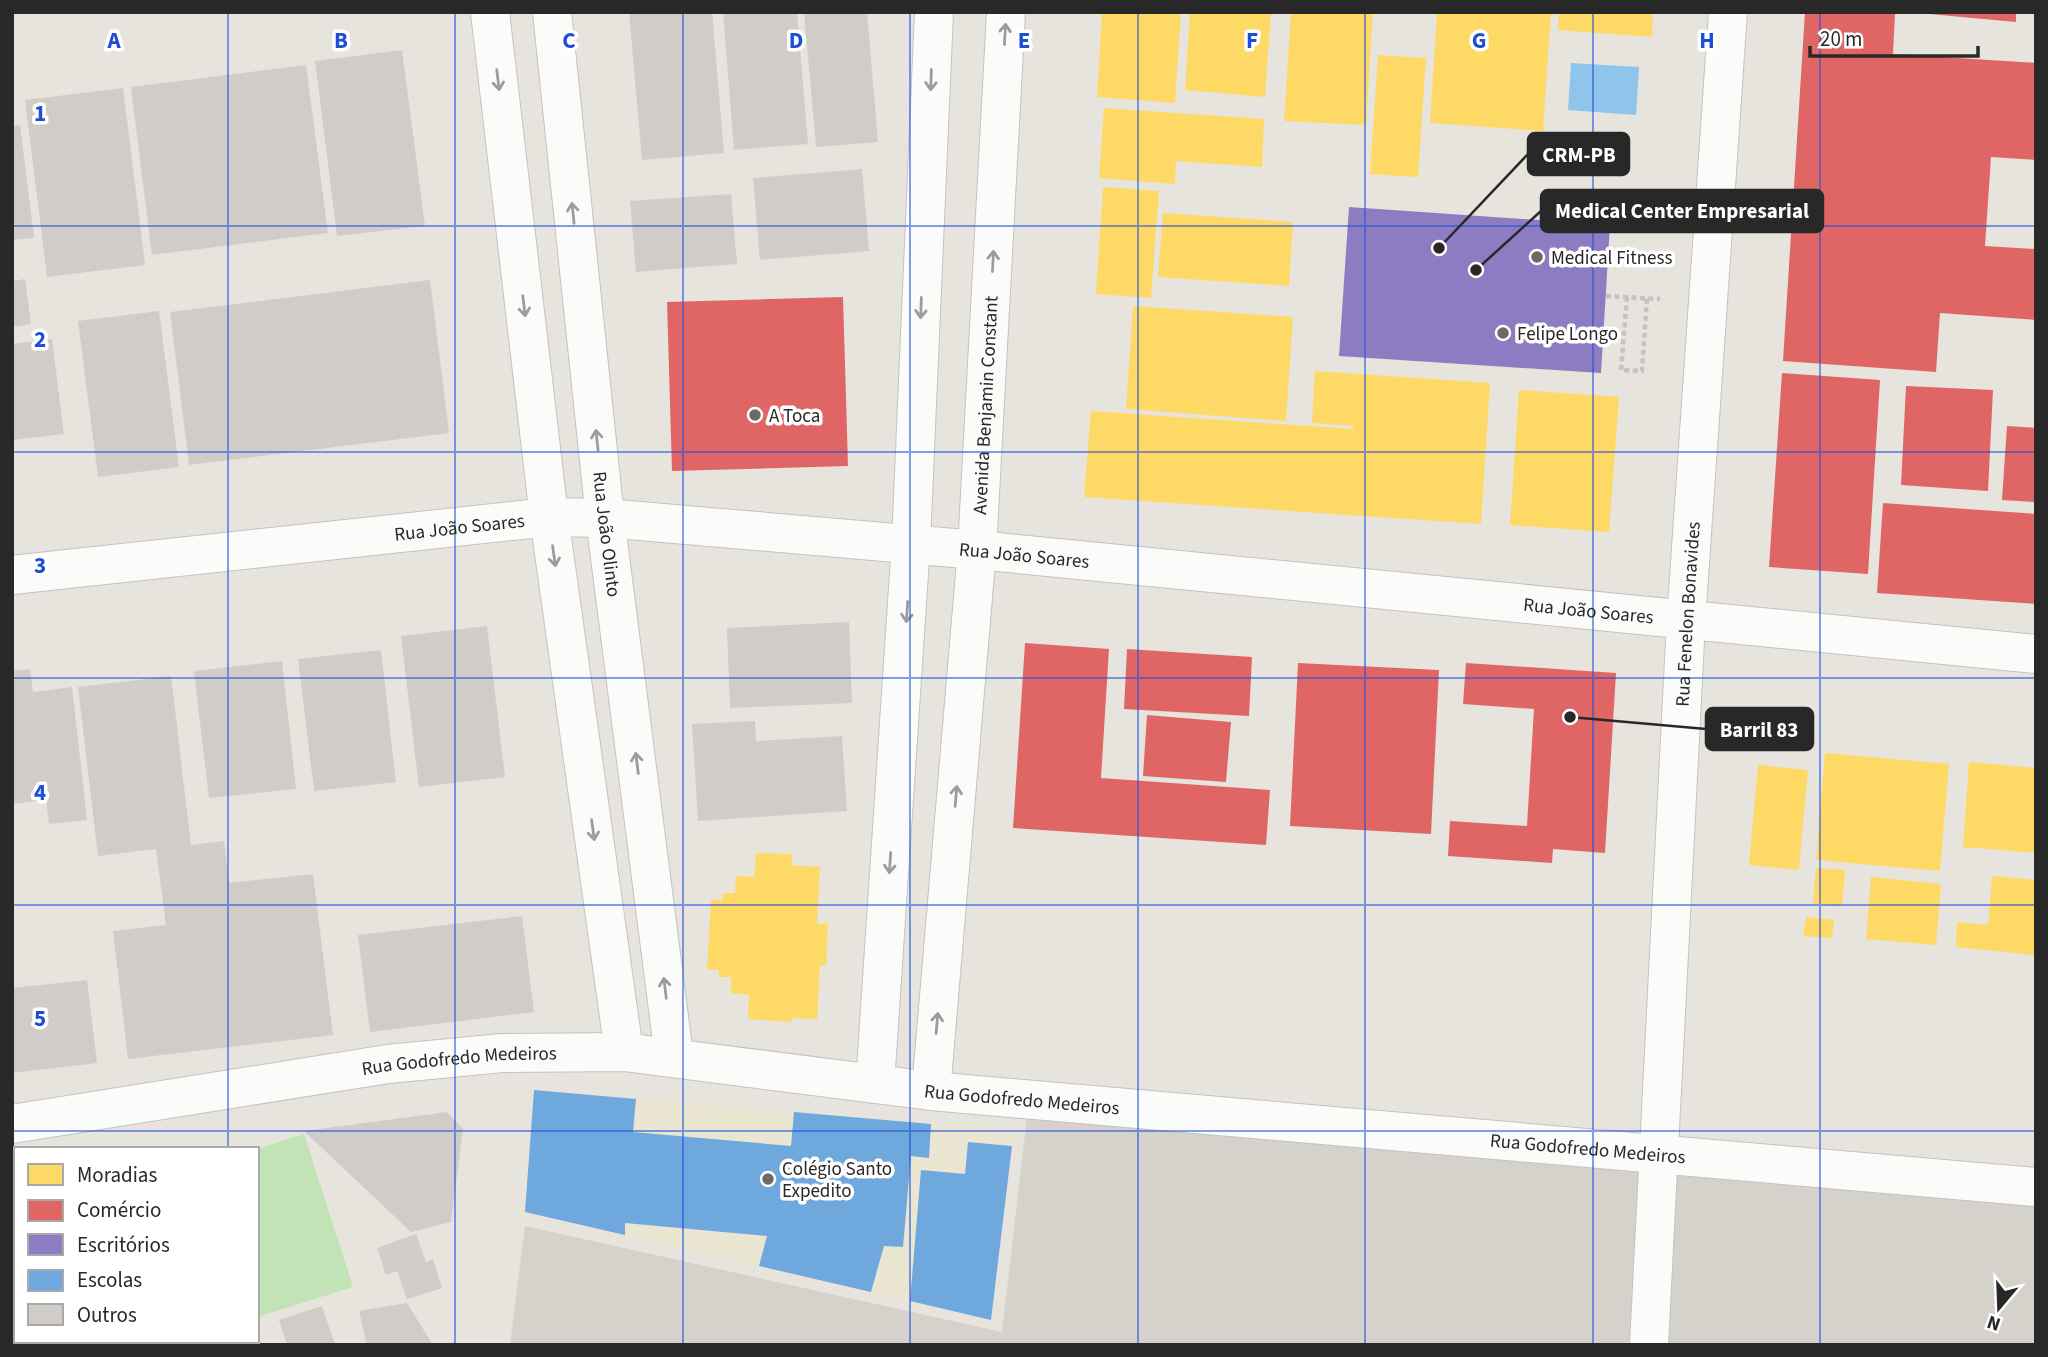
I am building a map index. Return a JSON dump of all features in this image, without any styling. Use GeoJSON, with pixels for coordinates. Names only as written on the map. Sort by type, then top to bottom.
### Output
{"type":"FeatureCollection","features":[{"type":"Feature","properties":{"kind":"street"},"geometry":{"type":"LineString","coordinates":[[490,12],[549,517],[624,1052]]}},
{"type":"Feature","properties":{"kind":"street","name":"Rua João Olinto"},"geometry":{"type":"LineString","coordinates":[[552,12],[605,518],[674,1056]]}},
{"type":"Feature","properties":{"kind":"street"},"geometry":{"type":"LineString","coordinates":[[875,1084],[911,543],[934,12]]}},
{"type":"Feature","properties":{"kind":"street","name":"Avenida Benjamin Constant"},"geometry":{"type":"LineString","coordinates":[[931,1091],[977,550],[1006,12]]}},
{"type":"Feature","properties":{"kind":"street","name":"Rua Fenelon Bonavides"},"geometry":{"type":"LineString","coordinates":[[1649,1345],[1686,621],[1728,12]]}},
{"type":"Feature","properties":{"kind":"street","name":"Rua João Soares"},"geometry":{"type":"LineString","coordinates":[[12,575],[549,517],[605,518],[911,543],[2036,654]]}},
{"type":"Feature","properties":{"kind":"street","name":"Rua Godofredo Medeiros"},"geometry":{"type":"LineString","coordinates":[[12,1124],[388,1064],[502,1053],[624,1052],[674,1056],[931,1091],[2036,1187]]}},
{"type":"Feature","properties":{"kind":"path"},"geometry":{"type":"LineString","coordinates":[[1606,296],[1627,297],[1646,299],[1642,371],[1621,370],[1627,297]]}},
{"type":"Feature","properties":{"kind":"shaded area","name":"Colégio Santo Expedito"},"geometry":{"type":"Polygon","coordinates":[[[534,1090],[1014,1131],[991,1320],[525,1212],[534,1090]]]}},
{"type":"Feature","properties":{"kind":"shaded area"},"geometry":{"type":"Polygon","coordinates":[[[1029,1099],[2036,1170],[2036,1345],[510,1345],[525,1226],[1002,1332],[1029,1099]]]}},
{"type":"Feature","properties":{"kind":"green space"},"geometry":{"type":"Polygon","coordinates":[[[304,1134],[353,1287],[259,1316],[259,1148],[304,1134]]]}},
{"type":"Feature","properties":{"kind":"water"},"geometry":{"type":"Polygon","coordinates":[[[1571,63],[1639,67],[1636,115],[1568,110],[1571,63]]]}},
{"type":"Feature","properties":{"kind":"building: Moradias"},"geometry":{"type":"Polygon","coordinates":[[[1102,12],[1181,12],[1175,103],[1097,97],[1102,12]]]}},
{"type":"Feature","properties":{"kind":"building: Moradias"},"geometry":{"type":"Polygon","coordinates":[[[1190,12],[1271,12],[1265,97],[1185,90],[1190,12]]]}},
{"type":"Feature","properties":{"kind":"building: Moradias"},"geometry":{"type":"Polygon","coordinates":[[[1291,12],[1373,12],[1366,125],[1284,121],[1291,12]]]}},
{"type":"Feature","properties":{"kind":"building: Moradias"},"geometry":{"type":"Polygon","coordinates":[[[1437,12],[1551,12],[1543,131],[1430,123],[1437,12]]]}},
{"type":"Feature","properties":{"kind":"building: Moradias"},"geometry":{"type":"Polygon","coordinates":[[[1559,12],[1653,12],[1652,37],[1558,30],[1559,12]]]}},
{"type":"Feature","properties":{"kind":"building: Moradias"},"geometry":{"type":"Polygon","coordinates":[[[1378,55],[1426,58],[1418,177],[1370,174],[1378,55]]]}},
{"type":"Feature","properties":{"kind":"building: Moradias"},"geometry":{"type":"Polygon","coordinates":[[[1104,108],[1264,119],[1262,167],[1176,161],[1175,184],[1099,178],[1104,108]]]}},
{"type":"Feature","properties":{"kind":"building: Moradias"},"geometry":{"type":"Polygon","coordinates":[[[1103,187],[1159,191],[1151,298],[1096,294],[1103,187]]]}},
{"type":"Feature","properties":{"kind":"building: Moradias"},"geometry":{"type":"Polygon","coordinates":[[[1163,213],[1293,222],[1289,286],[1158,277],[1163,213]]]}},
{"type":"Feature","properties":{"kind":"building: Moradias"},"geometry":{"type":"Polygon","coordinates":[[[1133,306],[1293,317],[1286,421],[1126,409],[1133,306]]]}},
{"type":"Feature","properties":{"kind":"building: Moradias"},"geometry":{"type":"Polygon","coordinates":[[[1315,371],[1490,383],[1481,524],[1084,497],[1091,411],[1353,429],[1353,426],[1312,423],[1315,371]]]}},
{"type":"Feature","properties":{"kind":"building: Moradias"},"geometry":{"type":"Polygon","coordinates":[[[1519,390],[1619,397],[1609,532],[1510,525],[1519,390]]]}},
{"type":"Feature","properties":{"kind":"building: Moradias"},"geometry":{"type":"Polygon","coordinates":[[[1825,753],[1949,764],[1940,871],[1816,860],[1825,753]]]}},
{"type":"Feature","properties":{"kind":"building: Moradias"},"geometry":{"type":"Polygon","coordinates":[[[1969,762],[2036,768],[2036,853],[1963,847],[1969,762]]]}},
{"type":"Feature","properties":{"kind":"building: Moradias"},"geometry":{"type":"Polygon","coordinates":[[[1758,765],[1808,770],[1799,870],[1749,865],[1758,765]]]}},
{"type":"Feature","properties":{"kind":"building: Moradias"},"geometry":{"type":"Polygon","coordinates":[[[756,853],[792,854],[792,865],[820,867],[817,924],[828,923],[826,966],[820,965],[817,1019],[792,1018],[791,1022],[748,1019],[749,995],[731,993],[731,977],[719,977],[719,970],[707,969],[711,900],[723,900],[723,893],[735,893],[736,876],[754,877],[756,853]]]}},
{"type":"Feature","properties":{"kind":"building: Moradias"},"geometry":{"type":"Polygon","coordinates":[[[1816,868],[1845,870],[1842,906],[1813,903],[1816,868]]]}},
{"type":"Feature","properties":{"kind":"building: Moradias"},"geometry":{"type":"Polygon","coordinates":[[[1992,876],[2036,880],[2034,955],[1956,947],[1957,922],[1988,925],[1992,876]]]}},
{"type":"Feature","properties":{"kind":"building: Moradias"},"geometry":{"type":"Polygon","coordinates":[[[1871,877],[1941,884],[1936,945],[1866,939],[1871,877]]]}},
{"type":"Feature","properties":{"kind":"building: Moradias"},"geometry":{"type":"Polygon","coordinates":[[[1806,917],[1834,920],[1832,938],[1803,936],[1806,917]]]}},
{"type":"Feature","properties":{"kind":"building: Comércio"},"geometry":{"type":"Polygon","coordinates":[[[1805,12],[1895,13],[1893,54],[2036,63],[2036,160],[1991,157],[1985,246],[2036,249],[2036,320],[1940,313],[1936,372],[1783,361],[1805,12]]]}},
{"type":"Feature","properties":{"kind":"building: Comércio"},"geometry":{"type":"Polygon","coordinates":[[[1908,12],[2016,12],[2016,22],[1908,12]]]}},
{"type":"Feature","properties":{"kind":"building: Comércio"},"geometry":{"type":"Polygon","coordinates":[[[843,297],[848,466],[672,471],[667,302],[843,297]]]}},
{"type":"Feature","properties":{"kind":"building: Comércio"},"geometry":{"type":"Polygon","coordinates":[[[1782,373],[1880,380],[1868,574],[1769,567],[1782,373]]]}},
{"type":"Feature","properties":{"kind":"building: Comércio"},"geometry":{"type":"Polygon","coordinates":[[[1906,386],[1993,390],[1988,491],[1901,485],[1906,386]]]}},
{"type":"Feature","properties":{"kind":"building: Comércio"},"geometry":{"type":"Polygon","coordinates":[[[2007,426],[2036,428],[2036,502],[2002,500],[2007,426]]]}},
{"type":"Feature","properties":{"kind":"building: Comércio"},"geometry":{"type":"Polygon","coordinates":[[[1883,503],[2036,514],[2036,604],[1877,593],[1883,503]]]}},
{"type":"Feature","properties":{"kind":"building: Comércio"},"geometry":{"type":"Polygon","coordinates":[[[1025,643],[1109,649],[1101,778],[1270,790],[1266,845],[1013,828],[1025,643]]]}},
{"type":"Feature","properties":{"kind":"building: Comércio"},"geometry":{"type":"Polygon","coordinates":[[[1127,649],[1252,657],[1249,716],[1124,709],[1127,649]]]}},
{"type":"Feature","properties":{"kind":"building: Comércio"},"geometry":{"type":"Polygon","coordinates":[[[1298,663],[1439,670],[1431,834],[1290,826],[1298,663]]]}},
{"type":"Feature","properties":{"kind":"building: Comércio"},"geometry":{"type":"Polygon","coordinates":[[[1466,663],[1616,673],[1605,853],[1553,849],[1552,863],[1448,856],[1450,821],[1527,826],[1534,709],[1463,704],[1466,663]]]}},
{"type":"Feature","properties":{"kind":"building: Comércio"},"geometry":{"type":"Polygon","coordinates":[[[1147,715],[1231,722],[1226,782],[1143,776],[1147,715]]]}},
{"type":"Feature","properties":{"kind":"building: Escritórios"},"geometry":{"type":"Polygon","coordinates":[[[1349,207],[1610,225],[1601,373],[1339,356],[1349,207]]]}},
{"type":"Feature","properties":{"kind":"building: Escolas","name":"Colégio Santo Expedito"},"geometry":{"type":"Polygon","coordinates":[[[534,1090],[636,1099],[633,1132],[791,1146],[794,1112],[931,1124],[929,1158],[911,1156],[903,1247],[884,1246],[871,1292],[759,1266],[767,1236],[625,1223],[625,1235],[525,1212],[534,1090]]]}},
{"type":"Feature","properties":{"kind":"building: Escolas"},"geometry":{"type":"Polygon","coordinates":[[[968,1142],[1012,1146],[991,1320],[910,1301],[921,1170],[965,1174],[968,1142]]]}},
{"type":"Feature","properties":{"kind":"building: Outros"},"geometry":{"type":"Polygon","coordinates":[[[629,12],[712,12],[724,153],[642,160],[629,12]]]}},
{"type":"Feature","properties":{"kind":"building: Outros"},"geometry":{"type":"Polygon","coordinates":[[[723,12],[797,12],[808,144],[734,150],[723,12]]]}},
{"type":"Feature","properties":{"kind":"building: Outros"},"geometry":{"type":"Polygon","coordinates":[[[804,12],[867,12],[878,142],[816,147],[804,12]]]}},
{"type":"Feature","properties":{"kind":"building: Outros"},"geometry":{"type":"Polygon","coordinates":[[[402,50],[425,226],[337,236],[315,61],[402,50]]]}},
{"type":"Feature","properties":{"kind":"building: Outros"},"geometry":{"type":"Polygon","coordinates":[[[306,65],[328,233],[152,255],[131,87],[306,65]]]}},
{"type":"Feature","properties":{"kind":"building: Outros"},"geometry":{"type":"Polygon","coordinates":[[[123,88],[145,265],[47,277],[25,100],[123,88]]]}},
{"type":"Feature","properties":{"kind":"building: Outros"},"geometry":{"type":"Polygon","coordinates":[[[20,125],[34,238],[12,240],[12,126],[20,125]]]}},
{"type":"Feature","properties":{"kind":"building: Outros"},"geometry":{"type":"Polygon","coordinates":[[[862,169],[869,251],[760,260],[753,178],[862,169]]]}},
{"type":"Feature","properties":{"kind":"building: Outros"},"geometry":{"type":"Polygon","coordinates":[[[731,194],[737,264],[636,272],[630,201],[731,194]]]}},
{"type":"Feature","properties":{"kind":"building: Outros"},"geometry":{"type":"Polygon","coordinates":[[[25,279],[31,324],[12,327],[12,281],[25,279]]]}},
{"type":"Feature","properties":{"kind":"building: Outros"},"geometry":{"type":"Polygon","coordinates":[[[430,280],[449,433],[189,465],[170,312],[430,280]]]}},
{"type":"Feature","properties":{"kind":"building: Outros"},"geometry":{"type":"Polygon","coordinates":[[[159,311],[179,467],[98,477],[78,321],[159,311]]]}},
{"type":"Feature","properties":{"kind":"building: Outros"},"geometry":{"type":"Polygon","coordinates":[[[52,339],[64,434],[12,440],[12,344],[52,339]]]}},
{"type":"Feature","properties":{"kind":"building: Outros"},"geometry":{"type":"Polygon","coordinates":[[[849,622],[852,703],[730,708],[727,628],[849,622]]]}},
{"type":"Feature","properties":{"kind":"building: Outros"},"geometry":{"type":"Polygon","coordinates":[[[487,626],[505,777],[419,787],[401,636],[487,626]]]}},
{"type":"Feature","properties":{"kind":"building: Outros"},"geometry":{"type":"Polygon","coordinates":[[[381,650],[396,782],[314,791],[298,659],[381,650]]]}},
{"type":"Feature","properties":{"kind":"building: Outros"},"geometry":{"type":"Polygon","coordinates":[[[282,661],[296,789],[209,798],[194,671],[282,661]]]}},
{"type":"Feature","properties":{"kind":"building: Outros"},"geometry":{"type":"Polygon","coordinates":[[[30,669],[33,692],[72,687],[87,820],[49,824],[46,800],[12,804],[12,671],[30,669]]]}},
{"type":"Feature","properties":{"kind":"building: Outros"},"geometry":{"type":"Polygon","coordinates":[[[171,676],[191,845],[224,841],[229,883],[313,874],[333,1035],[128,1059],[113,931],[166,925],[156,849],[98,856],[78,687],[171,676]]]}},
{"type":"Feature","properties":{"kind":"building: Outros"},"geometry":{"type":"Polygon","coordinates":[[[755,721],[756,741],[842,736],[847,811],[698,821],[692,724],[755,721]]]}},
{"type":"Feature","properties":{"kind":"building: Outros"},"geometry":{"type":"Polygon","coordinates":[[[522,916],[534,1012],[370,1032],[358,935],[522,916]]]}},
{"type":"Feature","properties":{"kind":"building: Outros"},"geometry":{"type":"Polygon","coordinates":[[[87,980],[97,1063],[12,1073],[12,988],[87,980]]]}},
{"type":"Feature","properties":{"kind":"building: Outros"},"geometry":{"type":"Polygon","coordinates":[[[447,1112],[463,1129],[451,1222],[411,1232],[304,1131],[447,1112]]]}},
{"type":"Feature","properties":{"kind":"building: Outros"},"geometry":{"type":"Polygon","coordinates":[[[12,1171],[14,1171],[14,1268],[12,1171]]]}},
{"type":"Feature","properties":{"kind":"building: Outros"},"geometry":{"type":"Polygon","coordinates":[[[416,1234],[426,1262],[433,1259],[442,1288],[407,1299],[397,1271],[386,1275],[377,1248],[416,1234]]]}},
{"type":"Feature","properties":{"kind":"building: Outros"},"geometry":{"type":"Polygon","coordinates":[[[407,1303],[433,1345],[367,1345],[359,1311],[407,1303]]]}},
{"type":"Feature","properties":{"kind":"building: Outros"},"geometry":{"type":"Polygon","coordinates":[[[322,1306],[335,1345],[287,1345],[279,1320],[322,1306]]]}},
{"type":"Feature","properties":{"kind":"building: Outros"},"geometry":{"type":"Polygon","coordinates":[[[12,1339],[14,1343],[155,1345],[12,1345],[12,1339]]]}},
{"type":"Feature","properties":{"kind":"place","name":"CRM-PB"},"geometry":{"type":"Point","coordinates":[1439,248]}},
{"type":"Feature","properties":{"kind":"place","name":"Medical Fitness"},"geometry":{"type":"Point","coordinates":[1537,257]}},
{"type":"Feature","properties":{"kind":"place","name":"Medical Center Empresarial"},"geometry":{"type":"Point","coordinates":[1476,270]}},
{"type":"Feature","properties":{"kind":"place","name":"Felipe Longo"},"geometry":{"type":"Point","coordinates":[1503,333]}},
{"type":"Feature","properties":{"kind":"place","name":"A Toca"},"geometry":{"type":"Point","coordinates":[755,415]}},
{"type":"Feature","properties":{"kind":"place","name":"Barril 83"},"geometry":{"type":"Point","coordinates":[1570,717]}},
{"type":"Feature","properties":{"kind":"place","name":"Colégio Santo Expedito"},"geometry":{"type":"Point","coordinates":[768,1179]}}]}
